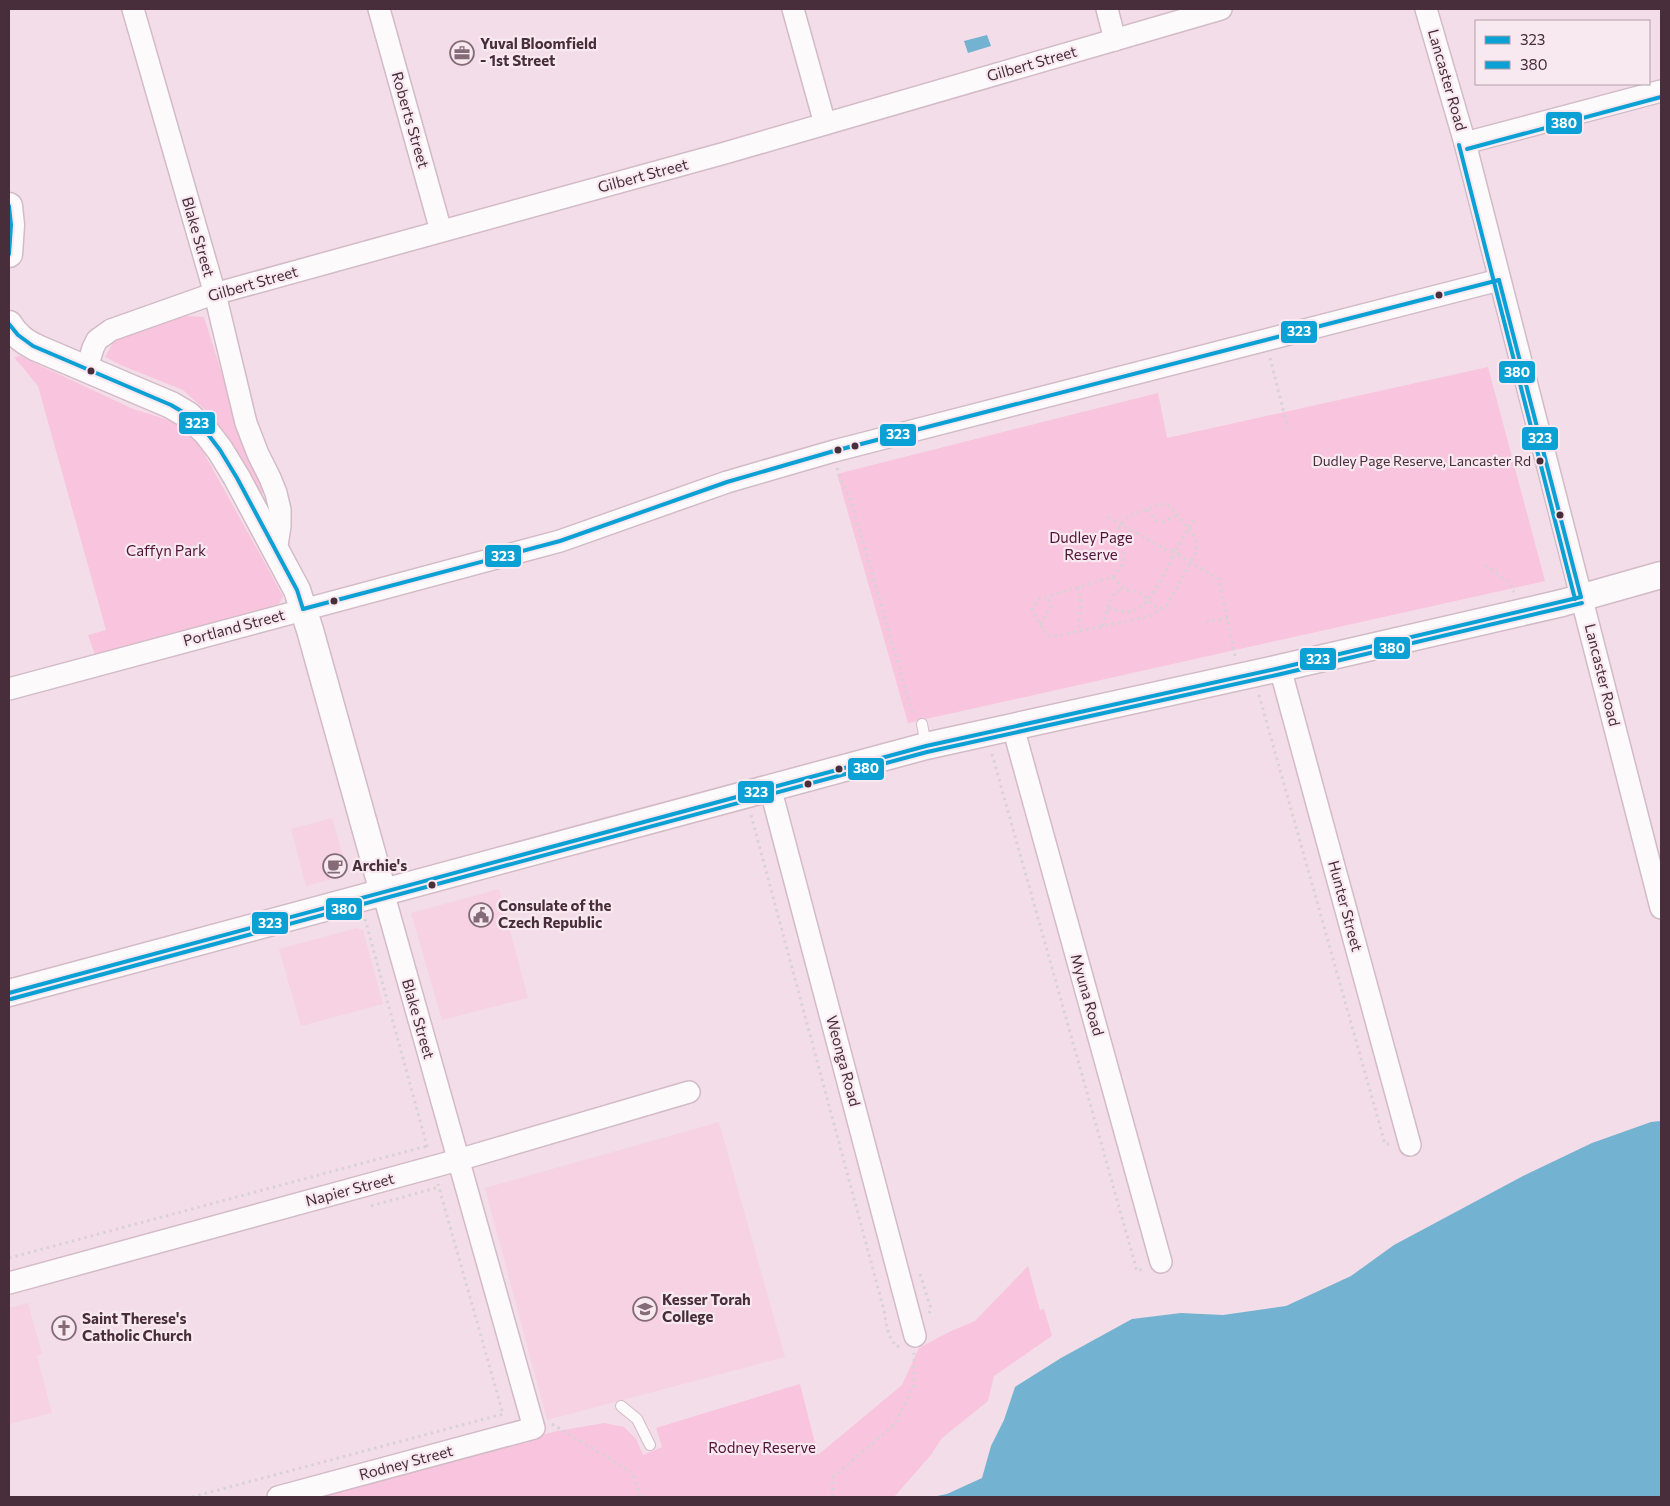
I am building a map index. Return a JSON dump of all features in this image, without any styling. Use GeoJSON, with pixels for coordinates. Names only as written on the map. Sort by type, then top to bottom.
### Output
{"type":"FeatureCollection","features":[{"type":"Feature","properties":{"kind":"street","name":"Blake Street"},"geometry":{"type":"LineString","coordinates":[[133,9],[215,294],[246,423],[270,478],[280,510],[280,526],[276,552]]}},
{"type":"Feature","properties":{"kind":"street","name":"Roberts Street"},"geometry":{"type":"LineString","coordinates":[[379,9],[441,231]]}},
{"type":"Feature","properties":{"kind":"street"},"geometry":{"type":"LineString","coordinates":[[793,9],[825,124]]}},
{"type":"Feature","properties":{"kind":"street"},"geometry":{"type":"LineString","coordinates":[[1107,9],[1115,40]]}},
{"type":"Feature","properties":{"kind":"street","name":"Gilbert Street"},"geometry":{"type":"LineString","coordinates":[[86,368],[92,348],[97,340],[111,330],[215,294],[725,153],[1221,9]]}},
{"type":"Feature","properties":{"kind":"street","name":"Lancaster Road"},"geometry":{"type":"LineString","coordinates":[[1426,9],[1465,143],[1661,908]]}},
{"type":"Feature","properties":{"kind":"street"},"geometry":{"type":"LineString","coordinates":[[1465,143],[1661,91]]}},
{"type":"Feature","properties":{"kind":"street"},"geometry":{"type":"LineString","coordinates":[[9,206],[12,225],[9,254]]}},
{"type":"Feature","properties":{"kind":"street","name":"Portland Street"},"geometry":{"type":"LineString","coordinates":[[9,689],[560,541],[727,482],[808,458],[1499,280]]}},
{"type":"Feature","properties":{"kind":"street","name":"Blake Street"},"geometry":{"type":"LineString","coordinates":[[11,333],[37,348],[171,405],[188,416],[207,433],[237,478],[297,590],[458,1160],[543,1426]]}},
{"type":"Feature","properties":{"kind":"street"},"geometry":{"type":"LineString","coordinates":[[9,993],[770,787],[924,735],[1013,727],[1280,668],[1581,598],[1661,575]]}},
{"type":"Feature","properties":{"kind":"street","name":"Hunter Street"},"geometry":{"type":"LineString","coordinates":[[1280,668],[1410,1144]]}},
{"type":"Feature","properties":{"kind":"street","name":"Myuna Road"},"geometry":{"type":"LineString","coordinates":[[1013,727],[1162,1262]]}},
{"type":"Feature","properties":{"kind":"street","name":"Weonga Road"},"geometry":{"type":"LineString","coordinates":[[770,787],[915,1336]]}},
{"type":"Feature","properties":{"kind":"street","name":"Napier Street"},"geometry":{"type":"LineString","coordinates":[[9,1283],[458,1160],[689,1092]]}},
{"type":"Feature","properties":{"kind":"street","name":"Rodney Street"},"geometry":{"type":"LineString","coordinates":[[278,1497],[543,1426]]}},
{"type":"Feature","properties":{"kind":"lane"},"geometry":{"type":"LineString","coordinates":[[621,1406],[637,1420],[650,1445]]}},
{"type":"Feature","properties":{"kind":"path"},"geometry":{"type":"LineString","coordinates":[[1266,340],[1288,429]]}},
{"type":"Feature","properties":{"kind":"path"},"geometry":{"type":"LineString","coordinates":[[839,476],[851,501],[913,716]]}},
{"type":"Feature","properties":{"kind":"path"},"geometry":{"type":"LineString","coordinates":[[1161,504],[1170,506],[1195,537],[1197,551],[1167,605],[1150,616],[1052,637],[1046,634],[1032,610],[1038,599],[1113,577],[1122,565],[1124,554],[1118,529],[1128,516],[1147,510],[1161,504]]}},
{"type":"Feature","properties":{"kind":"path"},"geometry":{"type":"LineString","coordinates":[[1147,510],[1156,520],[1163,522],[1177,515]]}},
{"type":"Feature","properties":{"kind":"path"},"geometry":{"type":"LineString","coordinates":[[1108,517],[1172,555],[1178,555],[1219,579],[1235,656]]}},
{"type":"Feature","properties":{"kind":"path"},"geometry":{"type":"LineString","coordinates":[[1108,609],[1126,612],[1136,610],[1148,600],[1172,555],[1195,518]]}},
{"type":"Feature","properties":{"kind":"path"},"geometry":{"type":"LineString","coordinates":[[1176,550],[1178,555]]}},
{"type":"Feature","properties":{"kind":"path"},"geometry":{"type":"LineString","coordinates":[[1485,565],[1509,582],[1514,592]]}},
{"type":"Feature","properties":{"kind":"path"},"geometry":{"type":"LineString","coordinates":[[1113,577],[1123,589],[1141,593],[1159,610]]}},
{"type":"Feature","properties":{"kind":"path"},"geometry":{"type":"LineString","coordinates":[[1077,587],[1081,597],[1079,631]]}},
{"type":"Feature","properties":{"kind":"path"},"geometry":{"type":"LineString","coordinates":[[1102,626],[1112,596],[1123,589]]}},
{"type":"Feature","properties":{"kind":"path"},"geometry":{"type":"LineString","coordinates":[[1040,624],[1051,607],[1048,596]]}},
{"type":"Feature","properties":{"kind":"path"},"geometry":{"type":"LineString","coordinates":[[1206,622],[1228,618]]}},
{"type":"Feature","properties":{"kind":"path"},"geometry":{"type":"LineString","coordinates":[[1259,695],[1385,1144],[1410,1144]]}},
{"type":"Feature","properties":{"kind":"path"},"geometry":{"type":"LineString","coordinates":[[992,754],[1137,1271],[1162,1262]]}},
{"type":"Feature","properties":{"kind":"path"},"geometry":{"type":"LineString","coordinates":[[751,815],[885,1314],[886,1327],[892,1341],[897,1346],[915,1336]]}},
{"type":"Feature","properties":{"kind":"path"},"geometry":{"type":"LineString","coordinates":[[192,1497],[503,1414],[364,918]]}},
{"type":"Feature","properties":{"kind":"path"},"geometry":{"type":"LineString","coordinates":[[9,1258],[427,1146]]}},
{"type":"Feature","properties":{"kind":"path"},"geometry":{"type":"LineString","coordinates":[[833,1497],[832,1478],[894,1424],[914,1385],[915,1336]]}},
{"type":"Feature","properties":{"kind":"path"},"geometry":{"type":"LineString","coordinates":[[543,1426],[632,1473],[640,1497]]}},
{"type":"Feature","properties":{"kind":"shaded area"},"geometry":{"type":"Polygon","coordinates":[[[332,818],[347,870],[343,876],[306,886],[291,829],[332,818]]]}},
{"type":"Feature","properties":{"kind":"shaded area"},"geometry":{"type":"Polygon","coordinates":[[[499,889],[528,998],[442,1020],[411,913],[499,889]]]}},
{"type":"Feature","properties":{"kind":"shaded area"},"geometry":{"type":"Polygon","coordinates":[[[357,928],[363,930],[383,1004],[301,1026],[279,949],[357,928]]]}},
{"type":"Feature","properties":{"kind":"shaded area","name":"Kesser Torah College"},"geometry":{"type":"Polygon","coordinates":[[[719,1122],[785,1357],[547,1420],[485,1188],[719,1122]]]}},
{"type":"Feature","properties":{"kind":"shaded area"},"geometry":{"type":"Polygon","coordinates":[[[28,1303],[42,1354],[37,1356],[52,1413],[9,1424],[9,1308],[28,1303]]]}},
{"type":"Feature","properties":{"kind":"green space"},"geometry":{"type":"Polygon","coordinates":[[[183,316],[204,317],[245,447],[268,491],[260,494],[233,445],[213,417],[183,390],[105,357],[114,341],[183,316]]]}},
{"type":"Feature","properties":{"kind":"green space","name":"Caffyn Park"},"geometry":{"type":"Polygon","coordinates":[[[20,356],[133,409],[185,425],[195,437],[283,596],[279,604],[95,655],[88,635],[106,630],[38,386],[14,357],[20,356]]]}},
{"type":"Feature","properties":{"kind":"green space","name":"Dudley Page Reserve"},"geometry":{"type":"Polygon","coordinates":[[[1488,367],[1545,581],[908,723],[837,474],[1158,393],[1167,438],[1488,367]]]}},
{"type":"Feature","properties":{"kind":"green space","name":"Rodney Reserve"},"geometry":{"type":"Polygon","coordinates":[[[1028,1266],[1040,1310],[1044,1309],[1052,1336],[994,1376],[988,1401],[942,1438],[930,1456],[894,1497],[316,1497],[557,1431],[604,1423],[624,1427],[636,1439],[643,1455],[662,1447],[656,1428],[800,1384],[818,1455],[902,1385],[919,1348],[975,1321],[1028,1266]]]}},
{"type":"Feature","properties":{"kind":"water"},"geometry":{"type":"Polygon","coordinates":[[[987,35],[991,46],[968,53],[964,41],[987,35]]]}},
{"type":"Feature","properties":{"kind":"water"},"geometry":{"type":"Polygon","coordinates":[[[1661,1121],[1661,1497],[932,1497],[947,1494],[982,1478],[991,1446],[1004,1420],[1015,1387],[1061,1358],[1132,1319],[1181,1313],[1223,1315],[1286,1306],[1351,1276],[1394,1245],[1523,1176],[1592,1143],[1651,1122],[1661,1121]]]}},
{"type":"Feature","properties":{"kind":"transit line","name":"380"},"geometry":{"type":"LineString","coordinates":[[1467,149],[1661,97]]}},
{"type":"Feature","properties":{"kind":"transit line","name":"380"},"geometry":{"type":"LineString","coordinates":[[1459,145],[1575,599]]}},
{"type":"Feature","properties":{"kind":"transit line","name":"323"},"geometry":{"type":"LineString","coordinates":[[9,206],[11,225],[9,254]]}},
{"type":"Feature","properties":{"kind":"transit line","name":"323"},"geometry":{"type":"LineString","coordinates":[[1499,280],[1581,597]]}},
{"type":"Feature","properties":{"kind":"transit line","name":"323"},"geometry":{"type":"LineString","coordinates":[[303,609],[560,541],[727,482],[834,451],[1499,280]]}},
{"type":"Feature","properties":{"kind":"transit line","name":"323"},"geometry":{"type":"LineString","coordinates":[[9,324],[18,335],[33,346],[171,405],[188,415],[207,433],[237,478],[297,590],[303,609]]}},
{"type":"Feature","properties":{"kind":"transit line","name":"323"},"geometry":{"type":"LineString","coordinates":[[9,993],[926,746],[1280,668],[1581,597]]}},
{"type":"Feature","properties":{"kind":"transit line","name":"380"},"geometry":{"type":"LineString","coordinates":[[11,999],[927,752],[1281,674],[1582,603]]}},
{"type":"Feature","properties":{"kind":"place","name":"Yuval Bloomfield - 1st Street"},"geometry":{"type":"Point","coordinates":[462,53]}},
{"type":"Feature","properties":{"kind":"place","name":"Dudley Page Reserve, Lancaster Rd"},"geometry":{"type":"Point","coordinates":[1540,461]}},
{"type":"Feature","properties":{"kind":"place","name":"Archie's"},"geometry":{"type":"Point","coordinates":[335,866]}},
{"type":"Feature","properties":{"kind":"place","name":"Consulate of the Czech Republic"},"geometry":{"type":"Point","coordinates":[481,915]}},
{"type":"Feature","properties":{"kind":"place","name":"Kesser Torah College"},"geometry":{"type":"Point","coordinates":[645,1309]}},
{"type":"Feature","properties":{"kind":"place","name":"Saint Therese's Catholic Church"},"geometry":{"type":"Point","coordinates":[64,1328]}}]}
